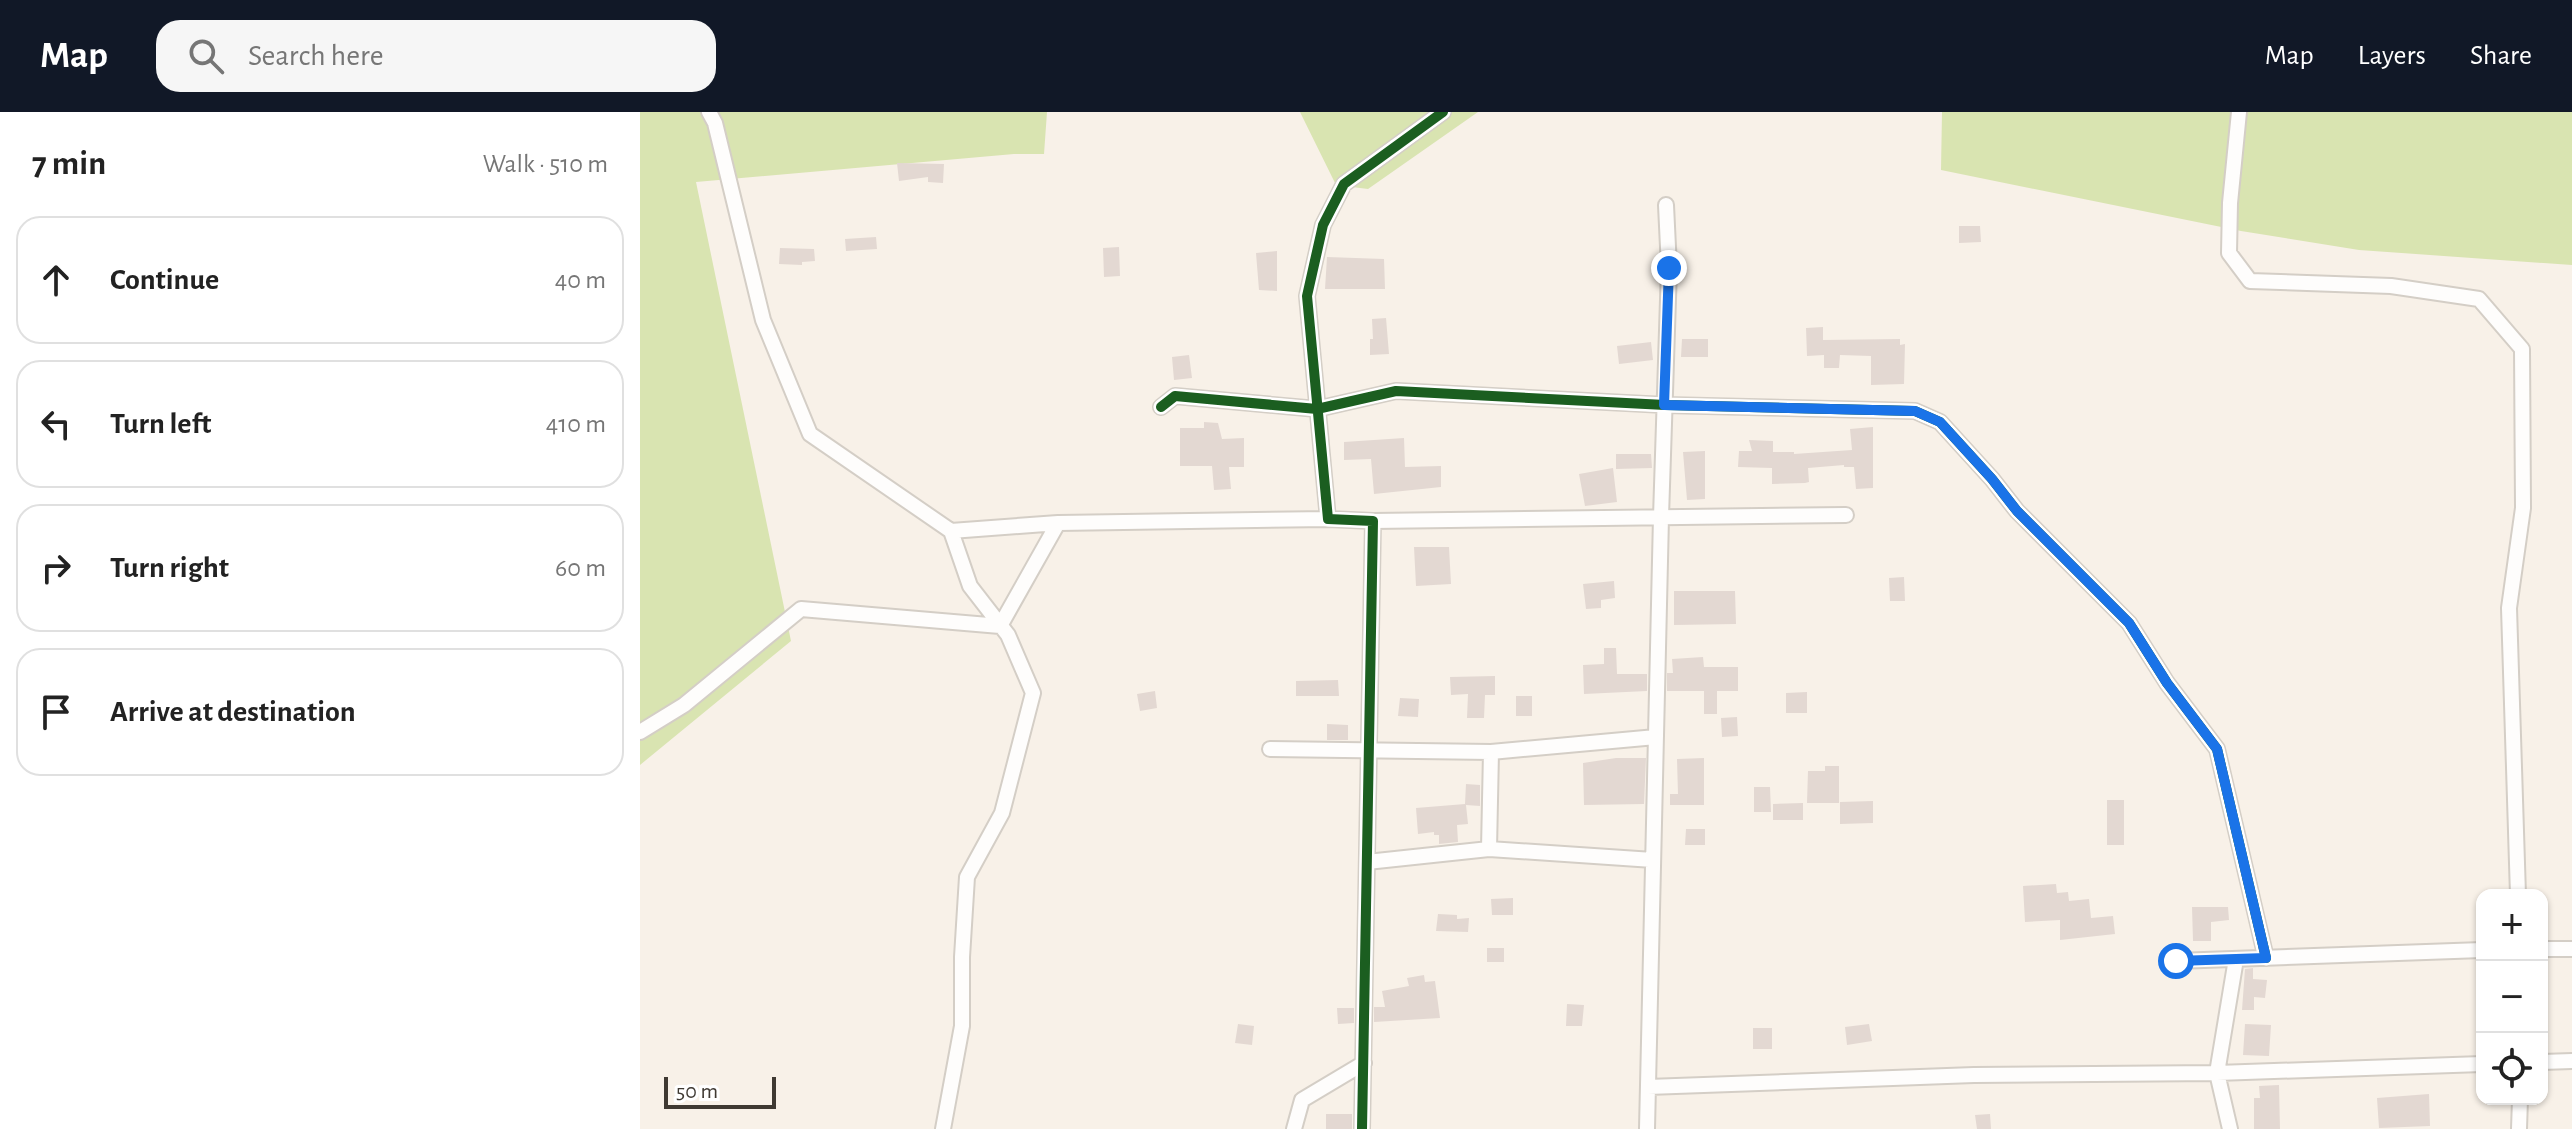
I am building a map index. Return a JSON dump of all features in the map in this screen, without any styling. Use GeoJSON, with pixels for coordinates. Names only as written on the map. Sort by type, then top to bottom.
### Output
{"type":"FeatureCollection","features":[{"type":"Feature","properties":{"kind":"street"},"geometry":{"type":"LineString","coordinates":[[709,112],[715,123],[763,320],[810,434],[951,531],[970,586],[1008,635],[1033,693],[1002,813],[967,877],[962,1026],[943,1129]]}},
{"type":"Feature","properties":{"kind":"street"},"geometry":{"type":"LineString","coordinates":[[1328,519],[1307,296],[1323,225],[1344,184],[1443,112]]}},
{"type":"Feature","properties":{"kind":"street"},"geometry":{"type":"LineString","coordinates":[[2239,112],[2230,203],[2229,253],[2250,281],[2391,286],[2479,299],[2522,349],[2523,508],[2509,608],[2518,889]]}},
{"type":"Feature","properties":{"kind":"street"},"geometry":{"type":"LineString","coordinates":[[1647,1129],[1669,268],[1666,205]]}},
{"type":"Feature","properties":{"kind":"street"},"geometry":{"type":"LineString","coordinates":[[1161,407],[1175,396],[1317,409],[1396,391],[1664,405],[1915,411],[1940,422],[2017,511],[2129,623],[2167,683],[2217,749],[2266,958]]}},
{"type":"Feature","properties":{"kind":"street"},"geometry":{"type":"LineString","coordinates":[[951,531],[1058,523],[1846,515]]}},
{"type":"Feature","properties":{"kind":"street"},"geometry":{"type":"LineString","coordinates":[[1362,1129],[1373,521]]}},
{"type":"Feature","properties":{"kind":"street"},"geometry":{"type":"LineString","coordinates":[[1000,626],[1058,523]]}},
{"type":"Feature","properties":{"kind":"street"},"geometry":{"type":"LineString","coordinates":[[640,732],[684,705],[801,609],[1000,626]]}},
{"type":"Feature","properties":{"kind":"street"},"geometry":{"type":"LineString","coordinates":[[1270,749],[1491,752],[1656,737]]}},
{"type":"Feature","properties":{"kind":"street"},"geometry":{"type":"LineString","coordinates":[[1489,849],[1491,752]]}},
{"type":"Feature","properties":{"kind":"street"},"geometry":{"type":"LineString","coordinates":[[1367,862],[1489,849],[1653,860]]}},
{"type":"Feature","properties":{"kind":"street"},"geometry":{"type":"LineString","coordinates":[[2548,949],[2572,949]]}},
{"type":"Feature","properties":{"kind":"street"},"geometry":{"type":"LineString","coordinates":[[2176,961],[2476,950]]}},
{"type":"Feature","properties":{"kind":"street"},"geometry":{"type":"LineString","coordinates":[[2230,1129],[2217,1073],[2236,959]]}},
{"type":"Feature","properties":{"kind":"street"},"geometry":{"type":"LineString","coordinates":[[2548,1062],[2572,1061]]}},
{"type":"Feature","properties":{"kind":"street"},"geometry":{"type":"LineString","coordinates":[[1294,1129],[1302,1100],[1364,1063]]}},
{"type":"Feature","properties":{"kind":"street"},"geometry":{"type":"LineString","coordinates":[[1648,1087],[1974,1075],[2217,1073],[2476,1064]]}},
{"type":"Feature","properties":{"kind":"street"},"geometry":{"type":"LineString","coordinates":[[2519,1129],[2520,1105]]}},
{"type":"Feature","properties":{"kind":"green space"},"geometry":{"type":"Polygon","coordinates":[[[640,112],[1047,112],[1044,154],[1014,154],[696,182],[791,641],[640,765],[640,112]]]}},
{"type":"Feature","properties":{"kind":"green space"},"geometry":{"type":"Polygon","coordinates":[[[1300,112],[1478,112],[1368,189],[1336,185],[1300,112]]]}},
{"type":"Feature","properties":{"kind":"green space"},"geometry":{"type":"Polygon","coordinates":[[[1942,112],[2572,112],[2572,265],[2359,250],[2241,231],[1941,170],[1942,112]]]}},
{"type":"Feature","properties":{"kind":"building"},"geometry":{"type":"Polygon","coordinates":[[[897,163],[944,164],[943,183],[928,182],[928,177],[899,181],[897,163]]]}},
{"type":"Feature","properties":{"kind":"building"},"geometry":{"type":"Polygon","coordinates":[[[1959,226],[1980,226],[1981,242],[1959,243],[1959,226]]]}},
{"type":"Feature","properties":{"kind":"building"},"geometry":{"type":"Polygon","coordinates":[[[876,237],[877,249],[846,251],[845,239],[876,237]]]}},
{"type":"Feature","properties":{"kind":"building"},"geometry":{"type":"Polygon","coordinates":[[[1119,247],[1120,276],[1104,277],[1103,248],[1119,247]]]}},
{"type":"Feature","properties":{"kind":"building"},"geometry":{"type":"Polygon","coordinates":[[[780,248],[814,249],[815,261],[802,262],[802,265],[779,264],[780,248]]]}},
{"type":"Feature","properties":{"kind":"building"},"geometry":{"type":"Polygon","coordinates":[[[1277,251],[1277,291],[1259,290],[1256,253],[1277,251]]]}},
{"type":"Feature","properties":{"kind":"building"},"geometry":{"type":"Polygon","coordinates":[[[1327,257],[1384,259],[1385,289],[1325,289],[1327,257]]]}},
{"type":"Feature","properties":{"kind":"building"},"geometry":{"type":"Polygon","coordinates":[[[1386,318],[1389,354],[1370,355],[1372,319],[1386,318]]]}},
{"type":"Feature","properties":{"kind":"building"},"geometry":{"type":"Polygon","coordinates":[[[1823,327],[1823,340],[1900,339],[1900,345],[1905,344],[1904,384],[1871,385],[1871,356],[1840,355],[1839,368],[1824,368],[1824,355],[1807,356],[1806,328],[1823,327]]]}},
{"type":"Feature","properties":{"kind":"building"},"geometry":{"type":"Polygon","coordinates":[[[1682,339],[1708,339],[1708,357],[1681,357],[1682,339]]]}},
{"type":"Feature","properties":{"kind":"building"},"geometry":{"type":"Polygon","coordinates":[[[1651,342],[1653,360],[1619,364],[1617,346],[1651,342]]]}},
{"type":"Feature","properties":{"kind":"building"},"geometry":{"type":"Polygon","coordinates":[[[1189,355],[1192,378],[1174,380],[1172,357],[1189,355]]]}},
{"type":"Feature","properties":{"kind":"building"},"geometry":{"type":"Polygon","coordinates":[[[1204,422],[1218,423],[1222,439],[1244,438],[1244,467],[1229,467],[1231,489],[1214,490],[1212,466],[1180,466],[1180,428],[1204,428],[1204,422]]]}},
{"type":"Feature","properties":{"kind":"building"},"geometry":{"type":"Polygon","coordinates":[[[1873,427],[1873,488],[1856,489],[1854,467],[1844,465],[1808,468],[1809,482],[1772,484],[1772,468],[1738,467],[1739,451],[1752,451],[1749,440],[1773,441],[1773,452],[1794,454],[1852,450],[1850,429],[1873,427]]]}},
{"type":"Feature","properties":{"kind":"building"},"geometry":{"type":"Polygon","coordinates":[[[1404,438],[1405,467],[1441,466],[1441,487],[1374,494],[1371,459],[1344,460],[1344,442],[1404,438]]]}},
{"type":"Feature","properties":{"kind":"building"},"geometry":{"type":"Polygon","coordinates":[[[1705,451],[1705,499],[1687,500],[1683,452],[1705,451]]]}},
{"type":"Feature","properties":{"kind":"building"},"geometry":{"type":"Polygon","coordinates":[[[1616,454],[1651,454],[1652,468],[1616,469],[1616,454]]]}},
{"type":"Feature","properties":{"kind":"building"},"geometry":{"type":"Polygon","coordinates":[[[1613,468],[1617,502],[1585,506],[1579,474],[1613,468]]]}},
{"type":"Feature","properties":{"kind":"building"},"geometry":{"type":"Polygon","coordinates":[[[1414,547],[1449,547],[1451,584],[1416,586],[1414,547]]]}},
{"type":"Feature","properties":{"kind":"building"},"geometry":{"type":"Polygon","coordinates":[[[1904,577],[1905,601],[1890,601],[1889,578],[1904,577]]]}},
{"type":"Feature","properties":{"kind":"building"},"geometry":{"type":"Polygon","coordinates":[[[1614,581],[1615,598],[1601,600],[1601,608],[1586,609],[1583,584],[1614,581]]]}},
{"type":"Feature","properties":{"kind":"building"},"geometry":{"type":"Polygon","coordinates":[[[1674,591],[1735,591],[1736,624],[1674,625],[1674,591]]]}},
{"type":"Feature","properties":{"kind":"building"},"geometry":{"type":"Polygon","coordinates":[[[1604,648],[1616,648],[1617,674],[1647,674],[1647,691],[1584,694],[1583,665],[1604,664],[1604,648]]]}},
{"type":"Feature","properties":{"kind":"building"},"geometry":{"type":"Polygon","coordinates":[[[1703,657],[1704,667],[1738,667],[1738,691],[1717,691],[1717,714],[1704,714],[1704,691],[1667,691],[1667,673],[1673,673],[1672,659],[1703,657]]]}},
{"type":"Feature","properties":{"kind":"building"},"geometry":{"type":"Polygon","coordinates":[[[1495,676],[1495,695],[1485,695],[1484,718],[1467,718],[1468,694],[1451,695],[1450,677],[1495,676]]]}},
{"type":"Feature","properties":{"kind":"building"},"geometry":{"type":"Polygon","coordinates":[[[1338,680],[1339,696],[1296,696],[1296,681],[1338,680]]]}},
{"type":"Feature","properties":{"kind":"building"},"geometry":{"type":"Polygon","coordinates":[[[1155,691],[1157,708],[1140,711],[1137,694],[1155,691]]]}},
{"type":"Feature","properties":{"kind":"building"},"geometry":{"type":"Polygon","coordinates":[[[1807,692],[1807,713],[1786,713],[1786,693],[1807,692]]]}},
{"type":"Feature","properties":{"kind":"building"},"geometry":{"type":"Polygon","coordinates":[[[1516,696],[1532,696],[1532,716],[1516,716],[1516,696]]]}},
{"type":"Feature","properties":{"kind":"building"},"geometry":{"type":"Polygon","coordinates":[[[1400,698],[1419,699],[1418,717],[1398,716],[1400,698]]]}},
{"type":"Feature","properties":{"kind":"building"},"geometry":{"type":"Polygon","coordinates":[[[1737,717],[1738,736],[1722,737],[1721,718],[1737,717]]]}},
{"type":"Feature","properties":{"kind":"building"},"geometry":{"type":"Polygon","coordinates":[[[1327,724],[1348,725],[1348,740],[1327,740],[1327,724]]]}},
{"type":"Feature","properties":{"kind":"building"},"geometry":{"type":"Polygon","coordinates":[[[1646,758],[1644,804],[1584,805],[1583,763],[1646,758]]]}},
{"type":"Feature","properties":{"kind":"building"},"geometry":{"type":"Polygon","coordinates":[[[1704,758],[1704,805],[1670,805],[1670,794],[1678,794],[1677,759],[1704,758]]]}},
{"type":"Feature","properties":{"kind":"building"},"geometry":{"type":"Polygon","coordinates":[[[1825,766],[1839,766],[1839,803],[1807,803],[1808,771],[1825,771],[1825,766]]]}},
{"type":"Feature","properties":{"kind":"building"},"geometry":{"type":"Polygon","coordinates":[[[1466,784],[1480,785],[1480,806],[1466,805],[1468,824],[1457,825],[1458,842],[1439,844],[1439,835],[1434,835],[1434,832],[1418,834],[1416,808],[1465,804],[1466,784]]]}},
{"type":"Feature","properties":{"kind":"building"},"geometry":{"type":"Polygon","coordinates":[[[1754,787],[1770,787],[1771,812],[1754,812],[1754,787]]]}},
{"type":"Feature","properties":{"kind":"building"},"geometry":{"type":"Polygon","coordinates":[[[2107,800],[2124,800],[2124,845],[2107,845],[2107,800]]]}},
{"type":"Feature","properties":{"kind":"building"},"geometry":{"type":"Polygon","coordinates":[[[1873,801],[1873,823],[1840,824],[1840,802],[1873,801]]]}},
{"type":"Feature","properties":{"kind":"building"},"geometry":{"type":"Polygon","coordinates":[[[1803,803],[1803,820],[1773,820],[1773,804],[1803,803]]]}},
{"type":"Feature","properties":{"kind":"building"},"geometry":{"type":"Polygon","coordinates":[[[1686,829],[1705,829],[1705,845],[1685,845],[1686,829]]]}},
{"type":"Feature","properties":{"kind":"building"},"geometry":{"type":"Polygon","coordinates":[[[2056,884],[2057,893],[2068,892],[2069,901],[2089,899],[2091,918],[2113,916],[2115,934],[2060,940],[2060,920],[2025,922],[2023,886],[2056,884]]]}},
{"type":"Feature","properties":{"kind":"building"},"geometry":{"type":"Polygon","coordinates":[[[1513,898],[1513,915],[1492,915],[1491,899],[1513,898]]]}},
{"type":"Feature","properties":{"kind":"building"},"geometry":{"type":"Polygon","coordinates":[[[2192,907],[2228,907],[2229,920],[2211,922],[2211,941],[2193,941],[2192,907]]]}},
{"type":"Feature","properties":{"kind":"building"},"geometry":{"type":"Polygon","coordinates":[[[1438,914],[1457,915],[1457,919],[1469,918],[1468,932],[1436,931],[1438,914]]]}},
{"type":"Feature","properties":{"kind":"building"},"geometry":{"type":"Polygon","coordinates":[[[1487,948],[1504,948],[1504,962],[1487,962],[1487,948]]]}},
{"type":"Feature","properties":{"kind":"building"},"geometry":{"type":"Polygon","coordinates":[[[2253,968],[2253,979],[2267,980],[2265,998],[2254,997],[2254,1010],[2242,1010],[2245,969],[2253,968]]]}},
{"type":"Feature","properties":{"kind":"building"},"geometry":{"type":"Polygon","coordinates":[[[1424,975],[1425,982],[1435,981],[1440,1018],[1374,1022],[1374,1007],[1385,1007],[1382,991],[1409,986],[1407,978],[1424,975]]]}},
{"type":"Feature","properties":{"kind":"building"},"geometry":{"type":"Polygon","coordinates":[[[1567,1004],[1584,1005],[1582,1026],[1566,1026],[1567,1004]]]}},
{"type":"Feature","properties":{"kind":"building"},"geometry":{"type":"Polygon","coordinates":[[[1337,1008],[1354,1008],[1354,1023],[1338,1024],[1337,1008]]]}},
{"type":"Feature","properties":{"kind":"building"},"geometry":{"type":"Polygon","coordinates":[[[1238,1024],[1254,1026],[1252,1045],[1235,1043],[1238,1024]]]}},
{"type":"Feature","properties":{"kind":"building"},"geometry":{"type":"Polygon","coordinates":[[[1869,1024],[1872,1041],[1847,1045],[1845,1027],[1869,1024]]]}},
{"type":"Feature","properties":{"kind":"building"},"geometry":{"type":"Polygon","coordinates":[[[2245,1024],[2271,1025],[2269,1056],[2243,1055],[2245,1024]]]}},
{"type":"Feature","properties":{"kind":"building"},"geometry":{"type":"Polygon","coordinates":[[[1753,1028],[1772,1028],[1772,1049],[1753,1049],[1753,1028]]]}},
{"type":"Feature","properties":{"kind":"building"},"geometry":{"type":"Polygon","coordinates":[[[2279,1085],[2280,1129],[2254,1129],[2254,1098],[2260,1098],[2259,1086],[2279,1085]]]}},
{"type":"Feature","properties":{"kind":"building"},"geometry":{"type":"Polygon","coordinates":[[[2429,1094],[2430,1126],[2379,1128],[2377,1098],[2429,1094]]]}},
{"type":"Feature","properties":{"kind":"building"},"geometry":{"type":"Polygon","coordinates":[[[1326,1114],[1352,1114],[1352,1129],[1326,1129],[1326,1114]]]}},
{"type":"Feature","properties":{"kind":"building"},"geometry":{"type":"Polygon","coordinates":[[[1990,1114],[1991,1129],[1977,1129],[1975,1115],[1990,1114]]]}},
{"type":"Feature","properties":{"kind":"cycle path"},"geometry":{"type":"LineString","coordinates":[[1362,1129],[1373,521],[1328,519],[1307,296],[1323,225],[1344,184],[1443,112]]}},
{"type":"Feature","properties":{"kind":"cycle path"},"geometry":{"type":"LineString","coordinates":[[1161,407],[1175,396],[1317,409],[1396,391],[1665,405],[1915,411],[1940,422],[2017,511],[2129,623],[2167,683],[2217,749],[2266,958]]}},
{"type":"Feature","properties":{"kind":"route"},"geometry":{"type":"LineString","coordinates":[[1669,268],[1664,405],[1915,411],[1940,422],[2017,511],[2129,623],[2167,683],[2217,749],[2266,958],[2176,961]]}}]}
